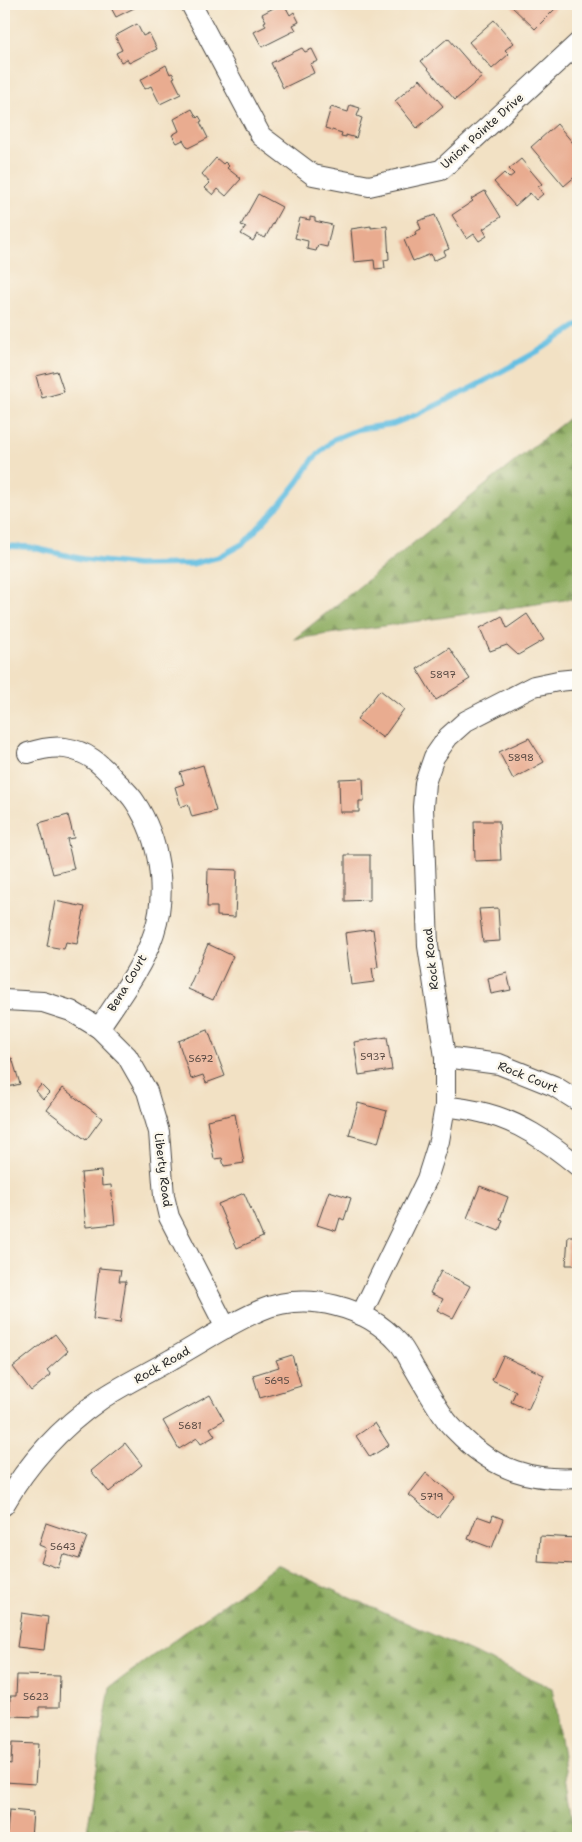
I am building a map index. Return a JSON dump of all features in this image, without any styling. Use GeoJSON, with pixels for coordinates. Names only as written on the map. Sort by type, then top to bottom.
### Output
{"type":"FeatureCollection","features":[{"type":"Feature","properties":{"kind":"street","name":"Union Pointe Drive"},"geometry":{"type":"LineString","coordinates":[[191,4],[261,136],[313,175],[369,186],[441,170],[578,43]]}},
{"type":"Feature","properties":{"kind":"street","name":"Rock Road"},"geometry":{"type":"LineString","coordinates":[[361,1315],[427,1180],[439,1141],[445,1106],[445,1057],[428,946],[423,807],[425,783],[434,757],[448,737],[466,721],[534,686],[558,680],[578,679]]}},
{"type":"Feature","properties":{"kind":"street","name":"Bena Court"},"geometry":{"type":"LineString","coordinates":[[28,753],[46,748],[65,748],[82,752],[98,762],[135,801],[148,824],[156,849],[161,890],[155,932],[142,961],[99,1028]]}},
{"type":"Feature","properties":{"kind":"street","name":"Liberty Road"},"geometry":{"type":"LineString","coordinates":[[4,1000],[43,1002],[71,1011],[99,1028],[127,1056],[147,1091],[159,1132],[164,1196],[169,1217],[226,1328]]}},
{"type":"Feature","properties":{"kind":"street","name":"Rock Court"},"geometry":{"type":"LineString","coordinates":[[445,1057],[499,1064],[554,1086],[578,1101]]}},
{"type":"Feature","properties":{"kind":"street"},"geometry":{"type":"LineString","coordinates":[[445,1106],[481,1112],[520,1126],[551,1144],[578,1166]]}},
{"type":"Feature","properties":{"kind":"street","name":"Rock Road"},"geometry":{"type":"LineString","coordinates":[[4,1505],[16,1483],[45,1446],[72,1421],[101,1400],[226,1328],[262,1310],[293,1302],[328,1304],[361,1315],[383,1328],[400,1344],[446,1420],[476,1451],[497,1464],[524,1475],[548,1479],[578,1478]]}},
{"type":"Feature","properties":{"kind":"green space"},"geometry":{"type":"Polygon","coordinates":[[[578,411],[578,598],[294,639],[549,434],[578,411]]]}},
{"type":"Feature","properties":{"kind":"green space"},"geometry":{"type":"Polygon","coordinates":[[[277,1565],[552,1688],[576,1838],[86,1838],[110,1687],[277,1565]]]}},
{"type":"Feature","properties":{"kind":"building"},"geometry":{"type":"Polygon","coordinates":[[[109,4],[134,4],[136,7],[116,17],[109,4]]]}},
{"type":"Feature","properties":{"kind":"building"},"geometry":{"type":"Polygon","coordinates":[[[284,4],[290,15],[294,12],[299,22],[293,25],[296,30],[262,47],[254,32],[266,26],[264,22],[266,21],[262,14],[284,4]]]}},
{"type":"Feature","properties":{"kind":"building"},"geometry":{"type":"Polygon","coordinates":[[[509,4],[560,4],[535,29],[509,4]]]}},
{"type":"Feature","properties":{"kind":"building"},"geometry":{"type":"Polygon","coordinates":[[[494,20],[514,43],[505,50],[509,54],[492,69],[469,42],[494,20]]]}},
{"type":"Feature","properties":{"kind":"building"},"geometry":{"type":"Polygon","coordinates":[[[137,24],[143,36],[149,33],[157,49],[129,63],[127,59],[121,62],[116,53],[122,50],[115,36],[137,24]]]}},
{"type":"Feature","properties":{"kind":"building"},"geometry":{"type":"Polygon","coordinates":[[[448,38],[482,77],[455,100],[421,61],[448,38]]]}},
{"type":"Feature","properties":{"kind":"building"},"geometry":{"type":"Polygon","coordinates":[[[302,48],[305,52],[312,49],[318,61],[310,64],[314,73],[283,88],[271,63],[302,48]]]}},
{"type":"Feature","properties":{"kind":"building"},"geometry":{"type":"Polygon","coordinates":[[[166,65],[170,74],[172,73],[175,77],[173,78],[181,94],[160,104],[151,86],[145,89],[140,80],[166,65]]]}},
{"type":"Feature","properties":{"kind":"building"},"geometry":{"type":"Polygon","coordinates":[[[420,79],[443,106],[417,128],[395,101],[420,79]]]}},
{"type":"Feature","properties":{"kind":"building"},"geometry":{"type":"Polygon","coordinates":[[[350,105],[360,108],[357,116],[362,118],[356,138],[346,135],[346,137],[341,136],[342,133],[325,128],[331,107],[348,112],[350,105]]]}},
{"type":"Feature","properties":{"kind":"building"},"geometry":{"type":"Polygon","coordinates":[[[192,109],[197,118],[199,116],[202,121],[200,122],[208,138],[188,148],[183,140],[177,143],[172,135],[179,131],[174,119],[192,109]]]}},
{"type":"Feature","properties":{"kind":"building"},"geometry":{"type":"Polygon","coordinates":[[[557,124],[578,149],[578,174],[564,186],[531,147],[557,124]]]}},
{"type":"Feature","properties":{"kind":"building"},"geometry":{"type":"Polygon","coordinates":[[[216,158],[223,164],[225,162],[229,166],[227,168],[241,179],[226,196],[218,189],[213,195],[205,188],[210,183],[202,174],[216,158]]]}},
{"type":"Feature","properties":{"kind":"building"},"geometry":{"type":"Polygon","coordinates":[[[521,159],[542,184],[538,187],[543,194],[536,200],[530,193],[515,206],[494,182],[504,173],[509,178],[514,174],[509,169],[521,159]]]}},
{"type":"Feature","properties":{"kind":"building"},"geometry":{"type":"Polygon","coordinates":[[[485,191],[501,217],[483,229],[487,236],[479,241],[474,234],[467,239],[452,215],[473,201],[471,199],[485,191]]]}},
{"type":"Feature","properties":{"kind":"building"},"geometry":{"type":"Polygon","coordinates":[[[258,194],[282,207],[265,238],[257,234],[253,241],[241,234],[246,227],[241,225],[258,194]]]}},
{"type":"Feature","properties":{"kind":"building"},"geometry":{"type":"Polygon","coordinates":[[[435,215],[449,249],[444,251],[446,255],[433,261],[431,254],[413,261],[404,240],[416,235],[415,232],[421,229],[418,221],[435,215]]]}},
{"type":"Feature","properties":{"kind":"building"},"geometry":{"type":"Polygon","coordinates":[[[310,217],[315,218],[315,221],[332,225],[327,247],[318,245],[316,251],[307,249],[308,241],[295,238],[300,218],[310,220],[310,217]]]}},
{"type":"Feature","properties":{"kind":"building"},"geometry":{"type":"Polygon","coordinates":[[[371,226],[371,228],[387,226],[389,259],[384,260],[385,268],[375,269],[374,260],[354,262],[351,229],[371,226]]]}},
{"type":"Feature","properties":{"kind":"building"},"geometry":{"type":"Polygon","coordinates":[[[57,371],[64,392],[42,398],[36,376],[57,371]]]}},
{"type":"Feature","properties":{"kind":"building"},"geometry":{"type":"Polygon","coordinates":[[[527,614],[544,640],[518,655],[507,645],[490,651],[480,628],[502,616],[507,628],[527,614]]]}},
{"type":"Feature","properties":{"kind":"building"},"geometry":{"type":"Polygon","coordinates":[[[449,648],[470,679],[436,700],[417,669],[449,648]]]}},
{"type":"Feature","properties":{"kind":"building"},"geometry":{"type":"Polygon","coordinates":[[[380,690],[404,709],[383,738],[357,719],[380,690]]]}},
{"type":"Feature","properties":{"kind":"building"},"geometry":{"type":"Polygon","coordinates":[[[529,738],[544,762],[513,779],[499,752],[529,738]]]}},
{"type":"Feature","properties":{"kind":"building"},"geometry":{"type":"Polygon","coordinates":[[[203,765],[216,811],[192,817],[188,804],[181,807],[175,787],[184,784],[180,772],[203,765]]]}},
{"type":"Feature","properties":{"kind":"building"},"geometry":{"type":"Polygon","coordinates":[[[363,778],[364,801],[359,801],[359,812],[340,812],[339,779],[363,778]]]}},
{"type":"Feature","properties":{"kind":"building"},"geometry":{"type":"Polygon","coordinates":[[[68,815],[74,838],[67,839],[74,869],[53,874],[39,823],[68,815]]]}},
{"type":"Feature","properties":{"kind":"building"},"geometry":{"type":"Polygon","coordinates":[[[474,821],[499,821],[501,860],[475,861],[474,821]]]}},
{"type":"Feature","properties":{"kind":"building"},"geometry":{"type":"Polygon","coordinates":[[[345,855],[370,855],[370,900],[345,901],[345,855]]]}},
{"type":"Feature","properties":{"kind":"building"},"geometry":{"type":"Polygon","coordinates":[[[208,869],[237,870],[235,917],[217,916],[217,907],[207,907],[208,869]]]}},
{"type":"Feature","properties":{"kind":"building"},"geometry":{"type":"Polygon","coordinates":[[[55,901],[85,907],[77,944],[66,942],[64,949],[47,946],[55,901]]]}},
{"type":"Feature","properties":{"kind":"building"},"geometry":{"type":"Polygon","coordinates":[[[498,908],[500,941],[483,942],[479,909],[498,908]]]}},
{"type":"Feature","properties":{"kind":"building"},"geometry":{"type":"Polygon","coordinates":[[[373,929],[378,967],[372,968],[374,982],[351,985],[345,933],[373,929]]]}},
{"type":"Feature","properties":{"kind":"building"},"geometry":{"type":"Polygon","coordinates":[[[208,944],[233,956],[213,1000],[188,989],[208,944]]]}},
{"type":"Feature","properties":{"kind":"building"},"geometry":{"type":"Polygon","coordinates":[[[507,973],[511,990],[491,994],[488,978],[507,973]]]}},
{"type":"Feature","properties":{"kind":"building"},"geometry":{"type":"Polygon","coordinates":[[[208,1030],[225,1076],[206,1083],[203,1075],[191,1079],[178,1041],[208,1030]]]}},
{"type":"Feature","properties":{"kind":"building"},"geometry":{"type":"Polygon","coordinates":[[[387,1037],[392,1070],[359,1075],[354,1042],[387,1037]]]}},
{"type":"Feature","properties":{"kind":"building"},"geometry":{"type":"Polygon","coordinates":[[[12,1058],[20,1084],[4,1088],[4,1061],[12,1058]]]}},
{"type":"Feature","properties":{"kind":"building"},"geometry":{"type":"Polygon","coordinates":[[[41,1085],[49,1093],[43,1099],[36,1091],[41,1085]]]}},
{"type":"Feature","properties":{"kind":"building"},"geometry":{"type":"Polygon","coordinates":[[[63,1088],[102,1118],[86,1140],[47,1110],[63,1088]]]}},
{"type":"Feature","properties":{"kind":"building"},"geometry":{"type":"Polygon","coordinates":[[[358,1103],[387,1111],[378,1143],[349,1135],[358,1103]]]}},
{"type":"Feature","properties":{"kind":"building"},"geometry":{"type":"Polygon","coordinates":[[[235,1114],[244,1163],[224,1166],[222,1158],[214,1159],[207,1120],[235,1114]]]}},
{"type":"Feature","properties":{"kind":"building"},"geometry":{"type":"Polygon","coordinates":[[[101,1171],[102,1186],[111,1185],[115,1224],[86,1227],[81,1173],[101,1171]]]}},
{"type":"Feature","properties":{"kind":"building"},"geometry":{"type":"Polygon","coordinates":[[[480,1186],[508,1197],[500,1219],[503,1220],[499,1231],[467,1218],[480,1186]]]}},
{"type":"Feature","properties":{"kind":"building"},"geometry":{"type":"Polygon","coordinates":[[[329,1191],[351,1198],[344,1220],[340,1218],[336,1231],[317,1225],[329,1191]]]}},
{"type":"Feature","properties":{"kind":"building"},"geometry":{"type":"Polygon","coordinates":[[[244,1193],[263,1237],[237,1248],[218,1204],[244,1193]]]}},
{"type":"Feature","properties":{"kind":"building"},"geometry":{"type":"Polygon","coordinates":[[[568,1236],[578,1236],[578,1265],[566,1265],[568,1236]]]}},
{"type":"Feature","properties":{"kind":"building"},"geometry":{"type":"Polygon","coordinates":[[[99,1268],[121,1270],[119,1281],[126,1281],[120,1323],[93,1319],[99,1268]]]}},
{"type":"Feature","properties":{"kind":"building"},"geometry":{"type":"Polygon","coordinates":[[[441,1271],[470,1286],[453,1318],[437,1310],[443,1299],[430,1293],[441,1271]]]}},
{"type":"Feature","properties":{"kind":"building"},"geometry":{"type":"Polygon","coordinates":[[[55,1334],[68,1351],[47,1370],[51,1375],[31,1391],[13,1367],[55,1334]]]}},
{"type":"Feature","properties":{"kind":"building"},"geometry":{"type":"Polygon","coordinates":[[[292,1355],[301,1386],[260,1398],[253,1375],[279,1367],[276,1360],[292,1355]]]}},
{"type":"Feature","properties":{"kind":"building"},"geometry":{"type":"Polygon","coordinates":[[[503,1356],[544,1375],[528,1410],[511,1402],[516,1391],[492,1380],[503,1356]]]}},
{"type":"Feature","properties":{"kind":"building"},"geometry":{"type":"Polygon","coordinates":[[[210,1395],[224,1420],[210,1428],[215,1436],[201,1444],[197,1438],[179,1449],[163,1421],[210,1395]]]}},
{"type":"Feature","properties":{"kind":"building"},"geometry":{"type":"Polygon","coordinates":[[[375,1423],[389,1445],[370,1457],[356,1436],[375,1423]]]}},
{"type":"Feature","properties":{"kind":"building"},"geometry":{"type":"Polygon","coordinates":[[[125,1443],[142,1465],[109,1492],[91,1471],[125,1443]]]}},
{"type":"Feature","properties":{"kind":"building"},"geometry":{"type":"Polygon","coordinates":[[[426,1473],[455,1496],[438,1518],[409,1495],[426,1473]]]}},
{"type":"Feature","properties":{"kind":"building"},"geometry":{"type":"Polygon","coordinates":[[[493,1515],[503,1519],[492,1548],[468,1539],[477,1516],[491,1521],[493,1515]]]}},
{"type":"Feature","properties":{"kind":"building"},"geometry":{"type":"Polygon","coordinates":[[[46,1523],[87,1537],[79,1559],[63,1554],[58,1568],[41,1562],[46,1548],[39,1545],[46,1523]]]}},
{"type":"Feature","properties":{"kind":"building"},"geometry":{"type":"Polygon","coordinates":[[[540,1536],[577,1538],[575,1564],[538,1562],[540,1536]]]}},
{"type":"Feature","properties":{"kind":"building"},"geometry":{"type":"Polygon","coordinates":[[[22,1613],[48,1617],[44,1650],[17,1647],[22,1613]]]}},
{"type":"Feature","properties":{"kind":"building"},"geometry":{"type":"Polygon","coordinates":[[[17,1675],[60,1676],[59,1707],[39,1707],[39,1717],[10,1716],[10,1696],[16,1696],[17,1675]]]}},
{"type":"Feature","properties":{"kind":"building"},"geometry":{"type":"Polygon","coordinates":[[[12,1743],[38,1744],[35,1784],[5,1782],[6,1763],[11,1764],[12,1743]]]}},
{"type":"Feature","properties":{"kind":"building"},"geometry":{"type":"Polygon","coordinates":[[[9,1810],[33,1812],[31,1838],[4,1838],[4,1832],[7,1833],[9,1810]]]}},
{"type":"Feature","properties":{"kind":"waterway"},"geometry":{"type":"LineString","coordinates":[[4,546],[29,547],[83,559],[137,565],[192,564],[219,557],[244,543],[281,503],[314,458],[334,439],[359,429],[393,424],[418,414],[468,390],[540,350],[578,325]]}}]}
